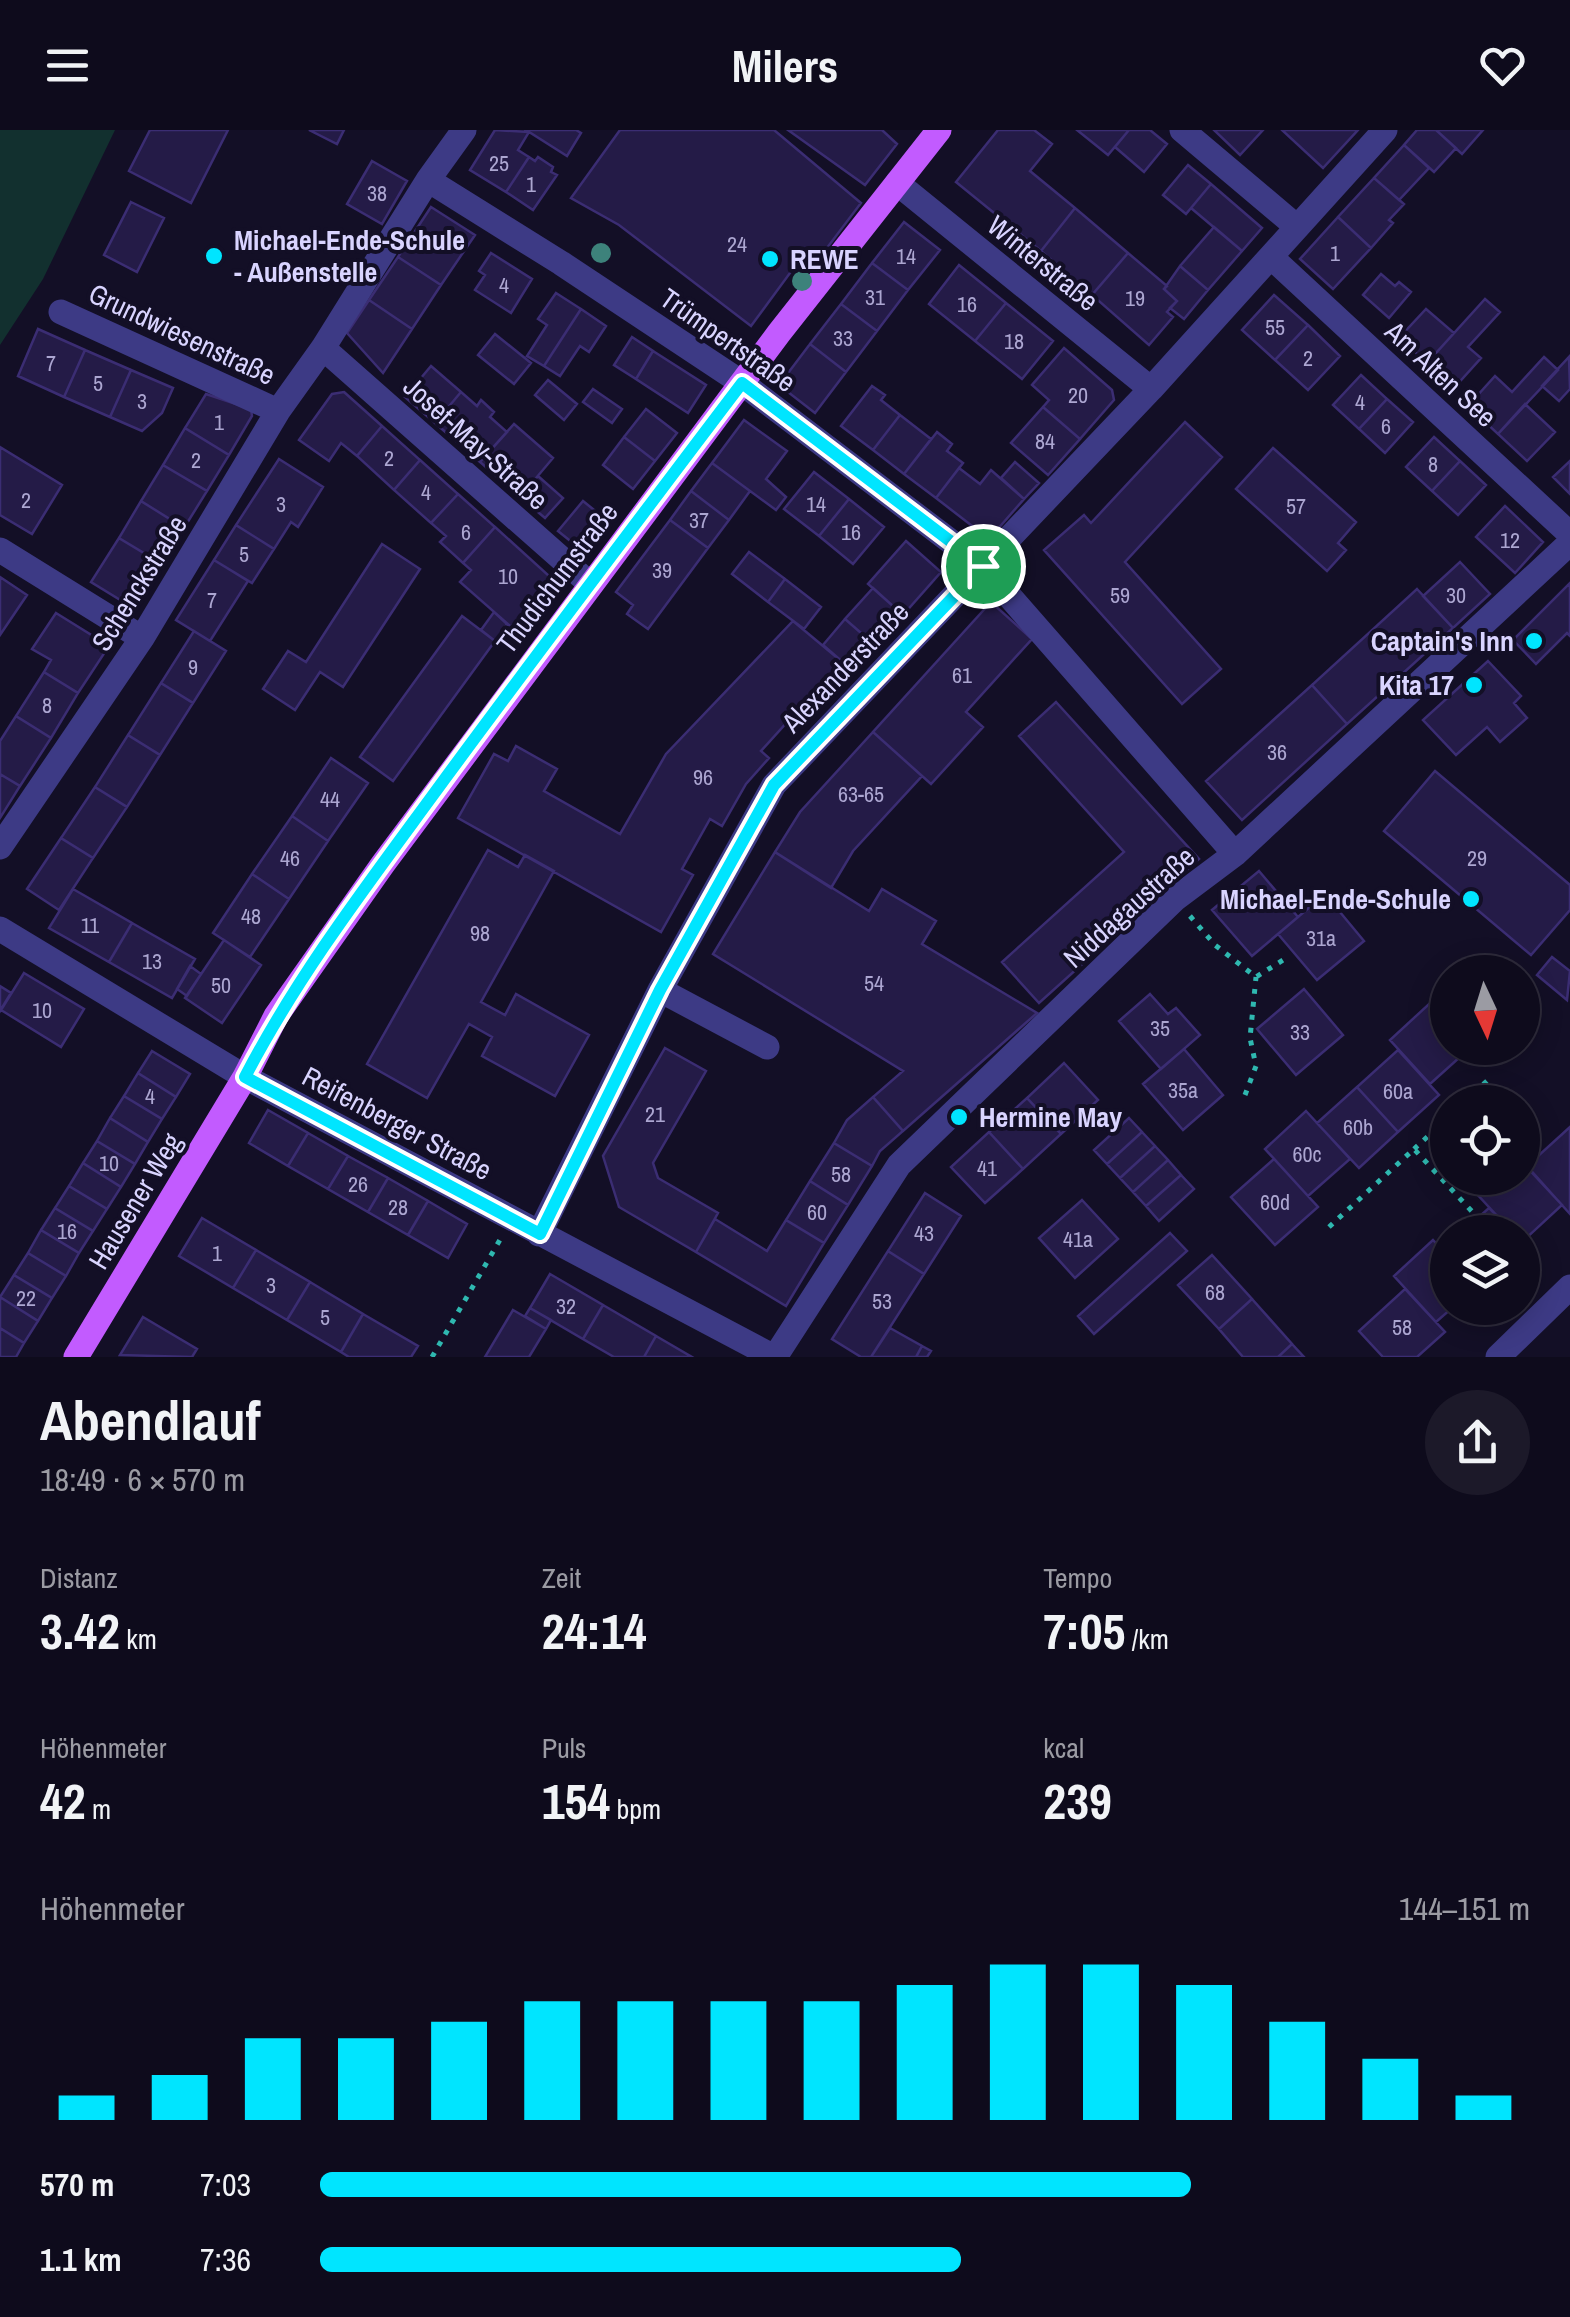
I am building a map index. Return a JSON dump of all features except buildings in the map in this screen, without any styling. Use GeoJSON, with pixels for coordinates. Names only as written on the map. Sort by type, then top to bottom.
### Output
{"type":"FeatureCollection","features":[{"type":"Feature","properties":{"kind":"main road","name":"Thudichumstraße"},"geometry":{"type":"LineString","coordinates":[[245,1077],[276,1016],[383,864],[589,583],[939,130]]}},
{"type":"Feature","properties":{"kind":"main road","name":"Hausener Weg"},"geometry":{"type":"LineString","coordinates":[[76,1357],[245,1077]]}},
{"type":"Feature","properties":{"kind":"street","name":"Schenckstraße"},"geometry":{"type":"LineString","coordinates":[[0,847],[142,638],[278,410],[323,348],[428,180],[464,130]]}},
{"type":"Feature","properties":{"kind":"street"},"geometry":{"type":"LineString","coordinates":[[1182,130],[1297,227]]}},
{"type":"Feature","properties":{"kind":"street","name":"Alexanderstraße"},"geometry":{"type":"LineString","coordinates":[[540,1234],[660,990],[774,785],[1151,390],[1386,130]]}},
{"type":"Feature","properties":{"kind":"street","name":"Trümpertstraße"},"geometry":{"type":"LineString","coordinates":[[428,180],[742,383],[983,566],[1235,854]]}},
{"type":"Feature","properties":{"kind":"street","name":"Winterstraße"},"geometry":{"type":"LineString","coordinates":[[897,183],[1151,390]]}},
{"type":"Feature","properties":{"kind":"street","name":"Am Alten See"},"geometry":{"type":"LineString","coordinates":[[1271,257],[1570,534]]}},
{"type":"Feature","properties":{"kind":"street","name":"Grundwiesenstraße"},"geometry":{"type":"LineString","coordinates":[[61,312],[278,410]]}},
{"type":"Feature","properties":{"kind":"street","name":"Josef-May-Straße"},"geometry":{"type":"LineString","coordinates":[[323,348],[589,583]]}},
{"type":"Feature","properties":{"kind":"street","name":"Niddagaustraße"},"geometry":{"type":"LineString","coordinates":[[775,1357],[899,1165],[1175,899],[1235,854],[1570,543]]}},
{"type":"Feature","properties":{"kind":"street"},"geometry":{"type":"LineString","coordinates":[[0,550],[142,638]]}},
{"type":"Feature","properties":{"kind":"street","name":"Reifenberger Straße"},"geometry":{"type":"LineString","coordinates":[[0,929],[245,1077],[775,1357]]}},
{"type":"Feature","properties":{"kind":"street"},"geometry":{"type":"LineString","coordinates":[[660,990],[766,1046]]}},
{"type":"Feature","properties":{"kind":"street"},"geometry":{"type":"LineString","coordinates":[[1498,1357],[1570,1287]]}},
{"type":"Feature","properties":{"kind":"path"},"geometry":{"type":"LineString","coordinates":[[1175,899],[1215,945],[1256,978]]}},
{"type":"Feature","properties":{"kind":"path"},"geometry":{"type":"LineString","coordinates":[[1256,978],[1284,960]]}},
{"type":"Feature","properties":{"kind":"path"},"geometry":{"type":"LineString","coordinates":[[1245,1095],[1256,1066],[1250,1038],[1256,978]]}},
{"type":"Feature","properties":{"kind":"path"},"geometry":{"type":"LineString","coordinates":[[1482,1085],[1486,1081]]}},
{"type":"Feature","properties":{"kind":"path"},"geometry":{"type":"LineString","coordinates":[[1329,1227],[1430,1134]]}},
{"type":"Feature","properties":{"kind":"path"},"geometry":{"type":"LineString","coordinates":[[1414,1149],[1475,1215]]}},
{"type":"Feature","properties":{"kind":"path"},"geometry":{"type":"LineString","coordinates":[[432,1357],[513,1218]]}},
{"type":"Feature","properties":{"kind":"green space"},"geometry":{"type":"Polygon","coordinates":[[[0,130],[115,130],[43,279],[0,345],[0,130]]]}},
{"type":"Feature","properties":{"kind":"place","name":"Michael-Ende-Schule - Außenstelle"},"geometry":{"type":"Point","coordinates":[214,256]}},
{"type":"Feature","properties":{"kind":"place","name":"REWE"},"geometry":{"type":"Point","coordinates":[770,259]}},
{"type":"Feature","properties":{"kind":"place","name":"Captain's Inn"},"geometry":{"type":"Point","coordinates":[1534,641]}},
{"type":"Feature","properties":{"kind":"place","name":"Kita 17"},"geometry":{"type":"Point","coordinates":[1474,685]}},
{"type":"Feature","properties":{"kind":"place","name":"Michael-Ende-Schule"},"geometry":{"type":"Point","coordinates":[1471,899]}},
{"type":"Feature","properties":{"kind":"place","name":"Hermine May"},"geometry":{"type":"Point","coordinates":[959,1117]}},
{"type":"Feature","properties":{"kind":"route"},"geometry":{"type":"LineString","coordinates":[[742,383],[983,566],[774,785],[660,990],[540,1234],[245,1077],[276,1016],[383,864],[742,383]]}}]}
